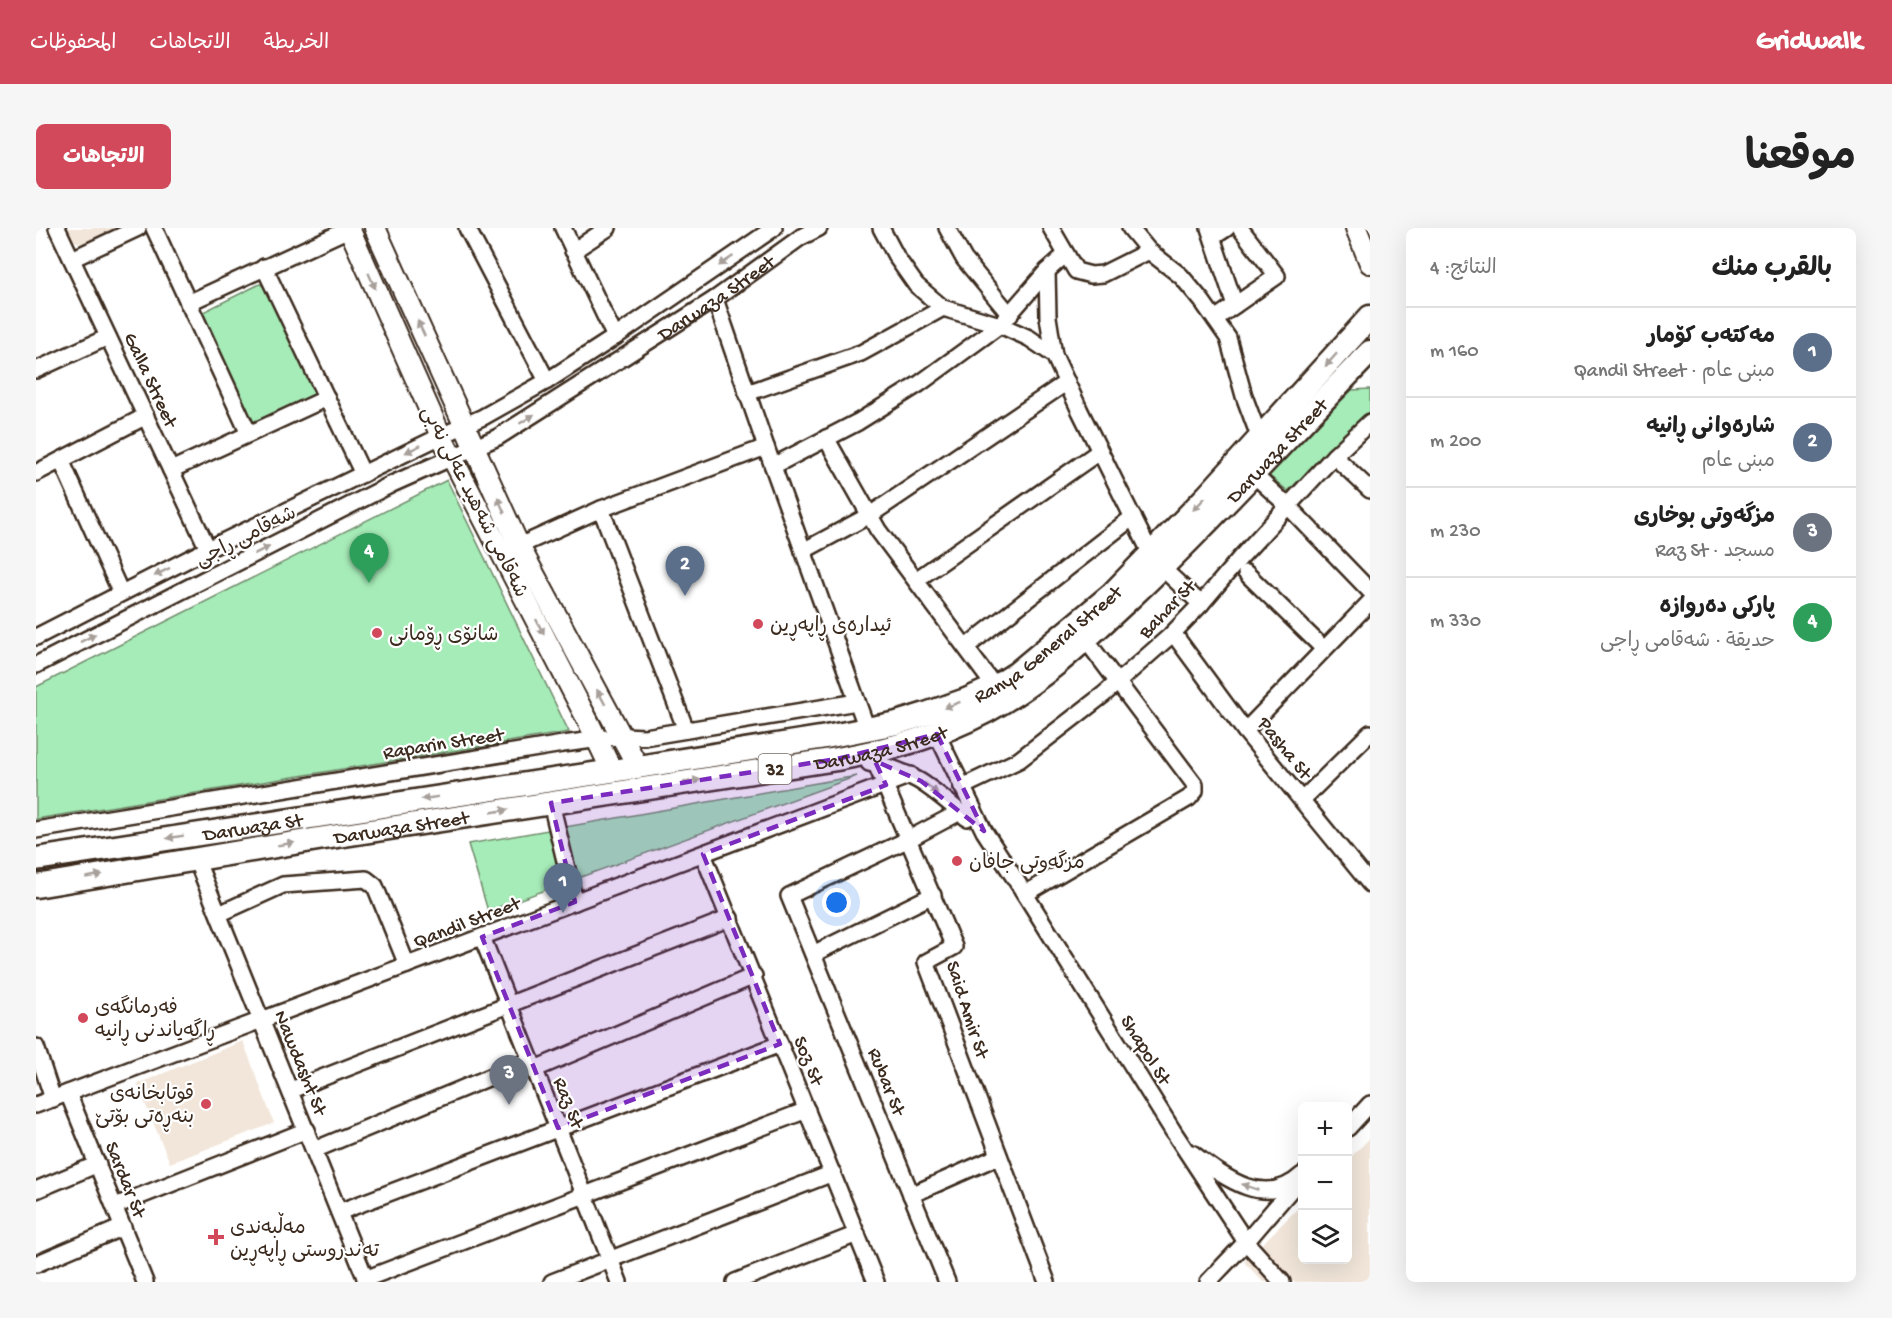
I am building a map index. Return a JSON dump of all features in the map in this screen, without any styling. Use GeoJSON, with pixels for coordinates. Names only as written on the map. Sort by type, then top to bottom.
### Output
{"type":"FeatureCollection","features":[{"type":"Feature","properties":{"kind":"highway","name":"Ranya General Street"},"geometry":{"type":"LineString","coordinates":[[612,771],[867,729],[936,711],[995,687],[1017,673],[1112,594],[1157,561],[1260,439],[1370,317]]}},
{"type":"Feature","properties":{"kind":"highway","name":"Darwaza Street"},"geometry":{"type":"LineString","coordinates":[[36,886],[837,759],[898,747],[937,734],[987,711],[1022,690],[1086,640],[1157,561],[1253,474],[1370,352]]}},
{"type":"Feature","properties":{"kind":"highway"},"geometry":{"type":"LineString","coordinates":[[1338,385],[1370,365]]}},
{"type":"Feature","properties":{"kind":"highway","name":"Darwaza St"},"geometry":{"type":"LineString","coordinates":[[36,859],[612,771]]}},
{"type":"Feature","properties":{"kind":"main road","name":"شەقامی شەهید عەلی نەبی"},"geometry":{"type":"LineString","coordinates":[[375,228],[519,546],[638,767]]}},
{"type":"Feature","properties":{"kind":"main road"},"geometry":{"type":"LineString","coordinates":[[1356,228],[1370,263]]}},
{"type":"Feature","properties":{"kind":"main road","name":"شەقامی شەهید عەلی نەبی"},"geometry":{"type":"LineString","coordinates":[[349,229],[441,436],[612,771]]}},
{"type":"Feature","properties":{"kind":"street","name":"Galla Street"},"geometry":{"type":"LineString","coordinates":[[57,228],[208,549]]}},
{"type":"Feature","properties":{"kind":"street"},"geometry":{"type":"LineString","coordinates":[[72,259],[138,228]]}},
{"type":"Feature","properties":{"kind":"street"},"geometry":{"type":"LineString","coordinates":[[154,228],[249,434]]}},
{"type":"Feature","properties":{"kind":"street"},"geometry":{"type":"LineString","coordinates":[[467,228],[547,381]]}},
{"type":"Feature","properties":{"kind":"street"},"geometry":{"type":"LineString","coordinates":[[563,228],[615,337]]}},
{"type":"Feature","properties":{"kind":"street"},"geometry":{"type":"LineString","coordinates":[[573,251],[608,228]]}},
{"type":"Feature","properties":{"kind":"street","name":"Darwaza Street"},"geometry":{"type":"LineString","coordinates":[[466,426],[547,381],[774,228]]}},
{"type":"Feature","properties":{"kind":"street","name":"Darwaza Street"},"geometry":{"type":"LineString","coordinates":[[475,446],[498,437],[715,299],[798,233],[819,228]]}},
{"type":"Feature","properties":{"kind":"street"},"geometry":{"type":"LineString","coordinates":[[881,228],[897,258],[916,285],[943,308],[1005,320]]}},
{"type":"Feature","properties":{"kind":"street"},"geometry":{"type":"LineString","coordinates":[[947,228],[964,259],[1005,320],[1054,355]]}},
{"type":"Feature","properties":{"kind":"street"},"geometry":{"type":"LineString","coordinates":[[1130,228],[1149,251],[1181,276],[1215,319],[1232,348],[1244,396],[1260,439]]}},
{"type":"Feature","properties":{"kind":"street"},"geometry":{"type":"LineString","coordinates":[[1227,228],[1211,232],[1235,305]]}},
{"type":"Feature","properties":{"kind":"street"},"geometry":{"type":"LineString","coordinates":[[1215,319],[1277,276],[1240,228]]}},
{"type":"Feature","properties":{"kind":"street"},"geometry":{"type":"LineString","coordinates":[[188,303],[349,229]]}},
{"type":"Feature","properties":{"kind":"street"},"geometry":{"type":"LineString","coordinates":[[1054,229],[1076,271],[1090,275],[1103,274],[1149,251]]}},
{"type":"Feature","properties":{"kind":"street"},"geometry":{"type":"LineString","coordinates":[[773,466],[858,422],[919,384],[1005,320],[1047,271],[1066,254]]}},
{"type":"Feature","properties":{"kind":"street"},"geometry":{"type":"LineString","coordinates":[[264,267],[363,474]]}},
{"type":"Feature","properties":{"kind":"street"},"geometry":{"type":"LineString","coordinates":[[1047,271],[1048,318],[1054,355],[1157,561],[1201,604]]}},
{"type":"Feature","properties":{"kind":"street"},"geometry":{"type":"LineString","coordinates":[[715,299],[867,729]]}},
{"type":"Feature","properties":{"kind":"street"},"geometry":{"type":"LineString","coordinates":[[747,393],[861,352],[943,308]]}},
{"type":"Feature","properties":{"kind":"street"},"geometry":{"type":"LineString","coordinates":[[36,370],[108,337]]}},
{"type":"Feature","properties":{"kind":"street"},"geometry":{"type":"LineString","coordinates":[[803,550],[870,515],[1067,382]]}},
{"type":"Feature","properties":{"kind":"street"},"geometry":{"type":"LineString","coordinates":[[171,470],[327,398]]}},
{"type":"Feature","properties":{"kind":"street"},"geometry":{"type":"LineString","coordinates":[[36,473],[146,416]]}},
{"type":"Feature","properties":{"kind":"street","name":"Bahar St"},"geometry":{"type":"LineString","coordinates":[[962,787],[1019,760],[1119,682],[1201,604],[1334,456],[1370,422]]}},
{"type":"Feature","properties":{"kind":"street","name":"شەقامی ڕاجی"},"geometry":{"type":"LineString","coordinates":[[36,637],[208,549],[466,426]]}},
{"type":"Feature","properties":{"kind":"street"},"geometry":{"type":"LineString","coordinates":[[826,438],[878,530],[995,687]]}},
{"type":"Feature","properties":{"kind":"street","name":"شەقامی ڕاجی"},"geometry":{"type":"LineString","coordinates":[[36,665],[381,489],[475,446]]}},
{"type":"Feature","properties":{"kind":"street"},"geometry":{"type":"LineString","coordinates":[[519,546],[601,509],[766,447]]}},
{"type":"Feature","properties":{"kind":"street"},"geometry":{"type":"LineString","coordinates":[[916,580],[1100,451]]}},
{"type":"Feature","properties":{"kind":"street"},"geometry":{"type":"LineString","coordinates":[[1334,456],[1370,490]]}},
{"type":"Feature","properties":{"kind":"street"},"geometry":{"type":"LineString","coordinates":[[61,460],[121,594]]}},
{"type":"Feature","properties":{"kind":"street"},"geometry":{"type":"LineString","coordinates":[[1253,474],[1288,506],[1370,591]]}},
{"type":"Feature","properties":{"kind":"street"},"geometry":{"type":"LineString","coordinates":[[601,509],[686,730]]}},
{"type":"Feature","properties":{"kind":"street"},"geometry":{"type":"LineString","coordinates":[[966,647],[1133,517]]}},
{"type":"Feature","properties":{"kind":"street"},"geometry":{"type":"LineString","coordinates":[[1246,573],[1324,649]]}},
{"type":"Feature","properties":{"kind":"street"},"geometry":{"type":"LineString","coordinates":[[1245,731],[1370,602]]}},
{"type":"Feature","properties":{"kind":"street","name":"Pasha St"},"geometry":{"type":"LineString","coordinates":[[1173,633],[1245,731],[1367,876]]}},
{"type":"Feature","properties":{"kind":"street"},"geometry":{"type":"LineString","coordinates":[[1025,894],[1189,798],[1195,791],[1195,784],[1086,640]]}},
{"type":"Feature","properties":{"kind":"street","name":"Raparin Street"},"geometry":{"type":"LineString","coordinates":[[36,830],[597,739],[623,736],[645,737],[857,702]]}},
{"type":"Feature","properties":{"kind":"street"},"geometry":{"type":"LineString","coordinates":[[1302,800],[1370,733]]}},
{"type":"Feature","properties":{"kind":"street"},"geometry":{"type":"LineString","coordinates":[[937,734],[984,831]]}},
{"type":"Feature","properties":{"kind":"street"},"geometry":{"type":"LineString","coordinates":[[837,759],[876,764],[911,775],[930,787],[984,831]]}},
{"type":"Feature","properties":{"kind":"street","name":"Said Amir St"},"geometry":{"type":"LineString","coordinates":[[876,764],[954,946],[926,962],[1047,1282]]}},
{"type":"Feature","properties":{"kind":"street","name":"Qandil Street"},"geometry":{"type":"LineString","coordinates":[[36,1105],[911,775]]}},
{"type":"Feature","properties":{"kind":"street"},"geometry":{"type":"LineString","coordinates":[[551,803],[574,902]]}},
{"type":"Feature","properties":{"kind":"street"},"geometry":{"type":"LineString","coordinates":[[909,839],[960,812]]}},
{"type":"Feature","properties":{"kind":"street","name":"Shapol St"},"geometry":{"type":"LineString","coordinates":[[984,831],[1173,1131],[1246,1242],[1282,1282]]}},
{"type":"Feature","properties":{"kind":"street","name":"Rubar St"},"geometry":{"type":"LineString","coordinates":[[909,839],[789,896],[947,1282]]}},
{"type":"Feature","properties":{"kind":"street","name":"Soz St"},"geometry":{"type":"LineString","coordinates":[[703,854],[876,1282]]}},
{"type":"Feature","properties":{"kind":"street","name":"Nawdasht St"},"geometry":{"type":"LineString","coordinates":[[196,859],[291,1089],[366,1280]]}},
{"type":"Feature","properties":{"kind":"street"},"geometry":{"type":"LineString","coordinates":[[219,914],[283,885],[366,879],[375,886],[407,965]]}},
{"type":"Feature","properties":{"kind":"street"},"geometry":{"type":"LineString","coordinates":[[813,954],[933,895]]}},
{"type":"Feature","properties":{"kind":"street"},"geometry":{"type":"LineString","coordinates":[[291,1089],[730,918]]}},
{"type":"Feature","properties":{"kind":"street","name":"Raz St"},"geometry":{"type":"LineString","coordinates":[[482,937],[619,1282]]}},
{"type":"Feature","properties":{"kind":"street"},"geometry":{"type":"LineString","coordinates":[[315,1150],[754,976]]}},
{"type":"Feature","properties":{"kind":"street"},"geometry":{"type":"LineString","coordinates":[[339,1212],[780,1044]]}},
{"type":"Feature","properties":{"kind":"street"},"geometry":{"type":"LineString","coordinates":[[36,1047],[53,1099]]}},
{"type":"Feature","properties":{"kind":"street","name":"Sardar St"},"geometry":{"type":"LineString","coordinates":[[68,1093],[146,1282]]}},
{"type":"Feature","properties":{"kind":"street"},"geometry":{"type":"LineString","coordinates":[[1352,1123],[1370,1104]]}},
{"type":"Feature","properties":{"kind":"street"},"geometry":{"type":"LineString","coordinates":[[366,1280],[807,1110]]}},
{"type":"Feature","properties":{"kind":"street"},"geometry":{"type":"LineString","coordinates":[[115,1206],[307,1130]]}},
{"type":"Feature","properties":{"kind":"street"},"geometry":{"type":"LineString","coordinates":[[1173,1131],[1191,1152],[1207,1164],[1230,1179],[1251,1188],[1265,1191],[1279,1190],[1298,1180]]}},
{"type":"Feature","properties":{"kind":"street"},"geometry":{"type":"LineString","coordinates":[[911,1195],[999,1156]]}},
{"type":"Feature","properties":{"kind":"street"},"geometry":{"type":"LineString","coordinates":[[36,1190],[98,1164]]}},
{"type":"Feature","properties":{"kind":"street"},"geometry":{"type":"LineString","coordinates":[[552,1282],[833,1173]]}},
{"type":"Feature","properties":{"kind":"street"},"geometry":{"type":"LineString","coordinates":[[1208,1282],[1246,1242],[1298,1181]]}},
{"type":"Feature","properties":{"kind":"street"},"geometry":{"type":"LineString","coordinates":[[36,1264],[123,1227]]}},
{"type":"Feature","properties":{"kind":"street"},"geometry":{"type":"LineString","coordinates":[[735,1282],[857,1234]]}},
{"type":"Feature","properties":{"kind":"highlighted area"},"geometry":{"type":"Polygon","coordinates":[[[937,734],[984,831],[921,781],[875,761],[886,785],[703,854],[780,1044],[558,1128],[482,937],[575,902],[551,803],[837,759],[937,734]]]}},
{"type":"Feature","properties":{"kind":"shaded area"},"geometry":{"type":"Polygon","coordinates":[[[66,228],[120,228],[86,243],[79,243],[73,240],[66,228]]]}},
{"type":"Feature","properties":{"kind":"shaded area","name":"قوتابخانەی بنەڕەتی بۆتێ"},"geometry":{"type":"Polygon","coordinates":[[[243,1041],[274,1123],[170,1163],[137,1084],[243,1041]]]}},
{"type":"Feature","properties":{"kind":"shaded area"},"geometry":{"type":"Polygon","coordinates":[[[1370,1138],[1370,1282],[1263,1282],[1244,1262],[1298,1208],[1298,1264],[1352,1264],[1352,1156],[1370,1138]]]}},
{"type":"Feature","properties":{"kind":"green space"},"geometry":{"type":"Polygon","coordinates":[[[260,284],[264,287],[315,396],[253,426],[201,313],[260,284]]]}},
{"type":"Feature","properties":{"kind":"green space"},"geometry":{"type":"Polygon","coordinates":[[[1370,389],[1370,412],[1288,491],[1267,474],[1352,390],[1370,389]]]}},
{"type":"Feature","properties":{"kind":"green space"},"geometry":{"type":"Polygon","coordinates":[[[447,480],[569,732],[36,819],[36,687],[447,480]]]}},
{"type":"Feature","properties":{"kind":"green space"},"geometry":{"type":"Polygon","coordinates":[[[857,776],[488,911],[468,844],[857,776]]]}},
{"type":"Feature","properties":{"kind":"place","name":"پارکی دەروازە"},"geometry":{"type":"Point","coordinates":[369,583]}},
{"type":"Feature","properties":{"kind":"place","name":"شارەوانی ڕانیە"},"geometry":{"type":"Point","coordinates":[685,596]}},
{"type":"Feature","properties":{"kind":"place","name":"ئیدارەی ڕاپەڕین"},"geometry":{"type":"Point","coordinates":[758,624]}},
{"type":"Feature","properties":{"kind":"place","name":"شانۆی ڕۆمانی"},"geometry":{"type":"Point","coordinates":[377,633]}},
{"type":"Feature","properties":{"kind":"place","name":"مزگەوتی جافان"},"geometry":{"type":"Point","coordinates":[957,861]}},
{"type":"Feature","properties":{"kind":"place","name":"مەکتەب کۆمار"},"geometry":{"type":"Point","coordinates":[563,913]}},
{"type":"Feature","properties":{"kind":"place","name":"فەرمانگەی ڕاگەیاندنی ڕانیە"},"geometry":{"type":"Point","coordinates":[83,1018]}},
{"type":"Feature","properties":{"kind":"place","name":"قوتابخانەی بنەڕەتی بۆتێ"},"geometry":{"type":"Point","coordinates":[206,1104]}},
{"type":"Feature","properties":{"kind":"place","name":"مزگەوتی بوخاری"},"geometry":{"type":"Point","coordinates":[509,1105]}},
{"type":"Feature","properties":{"kind":"place","name":"مەڵبەندی تەندروستی ڕاپەڕین"},"geometry":{"type":"Point","coordinates":[216,1237]}}]}
